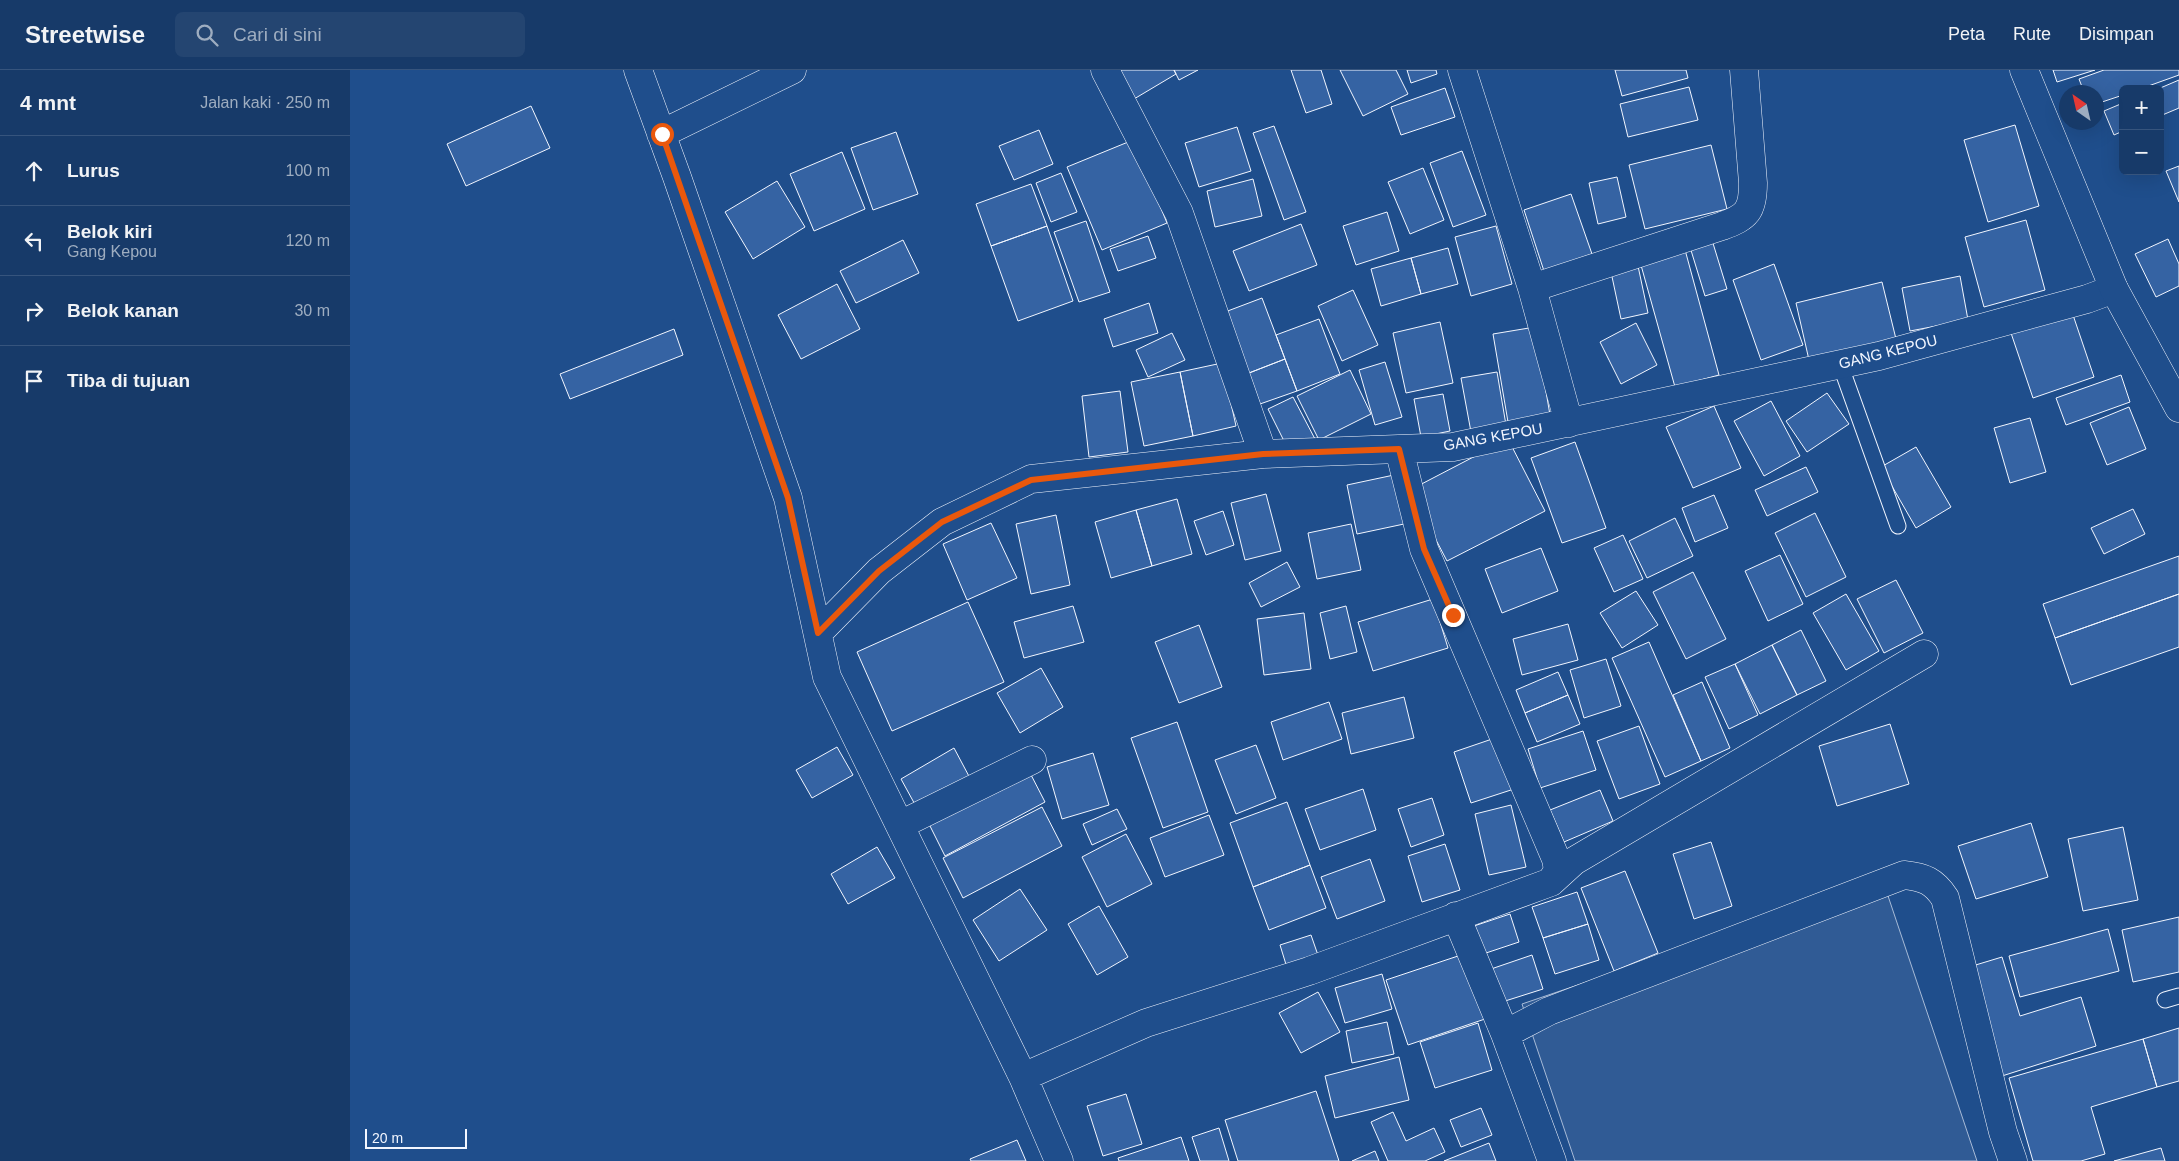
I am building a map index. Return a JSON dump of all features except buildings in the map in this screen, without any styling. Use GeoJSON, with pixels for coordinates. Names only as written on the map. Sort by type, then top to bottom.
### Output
{"type":"FeatureCollection","features":[{"type":"Feature","properties":{"kind":"street"},"geometry":{"type":"LineString","coordinates":[[638,70],[788,498],[827,677],[1023,1078],[1059,1161]]}},
{"type":"Feature","properties":{"kind":"street"},"geometry":{"type":"LineString","coordinates":[[662,134],[792,70]]}},
{"type":"Feature","properties":{"kind":"street"},"geometry":{"type":"LineString","coordinates":[[1105,70],[1180,213],[1263,454]]}},
{"type":"Feature","properties":{"kind":"street"},"geometry":{"type":"LineString","coordinates":[[1462,70],[1532,288],[1569,423]]}},
{"type":"Feature","properties":{"kind":"street"},"geometry":{"type":"LineString","coordinates":[[1532,288],[1722,226],[1737,220],[1747,213],[1753,201],[1744,70]]}},
{"type":"Feature","properties":{"kind":"street"},"geometry":{"type":"LineString","coordinates":[[2024,70],[2114,289],[2179,408]]}},
{"type":"Feature","properties":{"kind":"street","name":"GANG KEPOU"},"geometry":{"type":"LineString","coordinates":[[818,633],[879,571],[942,522],[1031,480],[1263,454],[1453,447],[1840,364],[2087,299],[2114,289]]}},
{"type":"Feature","properties":{"kind":"street"},"geometry":{"type":"LineString","coordinates":[[1399,449],[1424,549],[1556,859],[1558,870],[1551,882]]}},
{"type":"Feature","properties":{"kind":"street"},"geometry":{"type":"LineString","coordinates":[[1023,1078],[1146,1023],[1309,970],[1551,882],[1574,861],[1924,654]]}},
{"type":"Feature","properties":{"kind":"street"},"geometry":{"type":"LineString","coordinates":[[900,824],[1032,760]]}},
{"type":"Feature","properties":{"kind":"street"},"geometry":{"type":"LineString","coordinates":[[1505,1034],[1549,1011],[1904,875],[1923,877],[1936,885],[1945,898],[2003,1132],[2013,1161]]}},
{"type":"Feature","properties":{"kind":"street"},"geometry":{"type":"LineString","coordinates":[[1456,916],[1505,1034],[1552,1161]]}},
{"type":"Feature","properties":{"kind":"lane"},"geometry":{"type":"LineString","coordinates":[[1840,364],[1898,526]]}},
{"type":"Feature","properties":{"kind":"shaded area"},"geometry":{"type":"Polygon","coordinates":[[[1883,881],[1977,1161],[1575,1161],[1522,1004],[1883,881]]]}},
{"type":"Feature","properties":{"kind":"route"},"geometry":{"type":"LineString","coordinates":[[662,134],[788,498],[818,633],[879,571],[942,522],[1031,480],[1263,454],[1399,449],[1424,549],[1453,615]]}}]}
